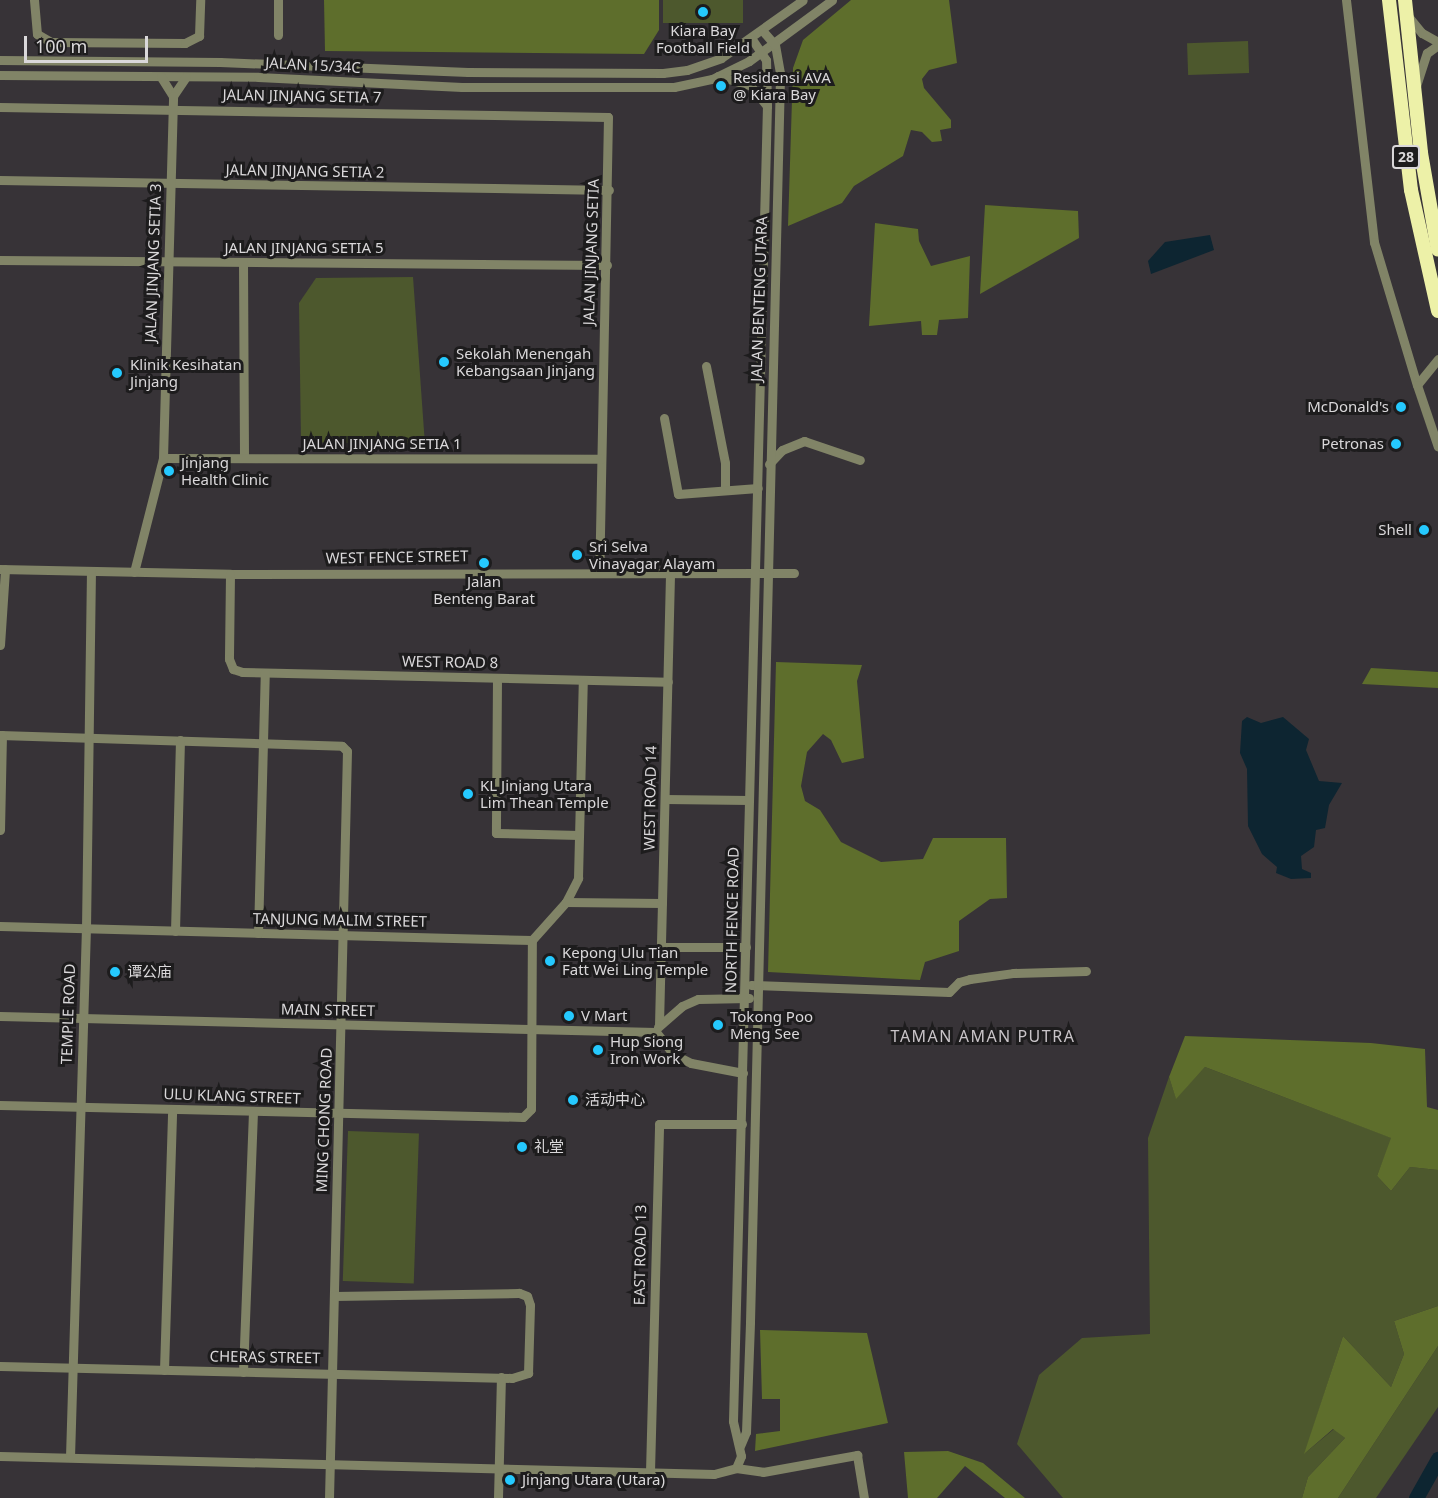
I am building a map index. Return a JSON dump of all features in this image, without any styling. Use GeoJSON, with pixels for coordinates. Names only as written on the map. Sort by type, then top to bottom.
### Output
{"type":"FeatureCollection","features":[{"type":"Feature","properties":{"kind":"highway","name":"28"},"geometry":{"type":"LineString","coordinates":[[1389,0],[1411,190],[1438,311]]}},
{"type":"Feature","properties":{"kind":"highway","name":"28"},"geometry":{"type":"LineString","coordinates":[[1406,7],[1415,90],[1438,250]]}},
{"type":"Feature","properties":{"kind":"street"},"geometry":{"type":"LineString","coordinates":[[34,0],[37,34],[51,42],[185,43],[199,36],[200,0]]}},
{"type":"Feature","properties":{"kind":"street"},"geometry":{"type":"LineString","coordinates":[[278,0],[278,35]]}},
{"type":"Feature","properties":{"kind":"street","name":"JALAN 15/34C"},"geometry":{"type":"LineString","coordinates":[[0,60],[624,73],[687,70],[721,58],[763,32],[803,0]]}},
{"type":"Feature","properties":{"kind":"street","name":"JALAN 15/34C"},"geometry":{"type":"LineString","coordinates":[[0,75],[186,77],[462,87],[674,87],[718,76],[762,53],[832,0]]}},
{"type":"Feature","properties":{"kind":"street"},"geometry":{"type":"LineString","coordinates":[[1346,0],[1374,242],[1438,447]]}},
{"type":"Feature","properties":{"kind":"street"},"geometry":{"type":"LineString","coordinates":[[1406,7],[1422,33],[1438,44],[1427,53],[1415,90]]}},
{"type":"Feature","properties":{"kind":"street"},"geometry":{"type":"LineString","coordinates":[[763,32],[775,45]]}},
{"type":"Feature","properties":{"kind":"street","name":"JALAN BENTENG UTARA"},"geometry":{"type":"LineString","coordinates":[[752,39],[762,53],[767,69],[755,572]]}},
{"type":"Feature","properties":{"kind":"street","name":"JALAN BENTENG UTARA"},"geometry":{"type":"LineString","coordinates":[[767,573],[780,73],[775,45]]}},
{"type":"Feature","properties":{"kind":"street"},"geometry":{"type":"LineString","coordinates":[[718,76],[750,85],[767,106]]}},
{"type":"Feature","properties":{"kind":"street"},"geometry":{"type":"LineString","coordinates":[[161,77],[173,96],[186,77]]}},
{"type":"Feature","properties":{"kind":"street","name":"JALAN JINJANG SETIA 3"},"geometry":{"type":"LineString","coordinates":[[134,572],[163,458],[173,96]]}},
{"type":"Feature","properties":{"kind":"street","name":"JALAN JINJANG SETIA 7"},"geometry":{"type":"LineString","coordinates":[[0,107],[604,115]]}},
{"type":"Feature","properties":{"kind":"street","name":"JALAN JINJANG SETIA"},"geometry":{"type":"LineString","coordinates":[[599,572],[609,190],[609,122],[604,115]]}},
{"type":"Feature","properties":{"kind":"street","name":"JALAN JINJANG SETIA 2"},"geometry":{"type":"LineString","coordinates":[[0,180],[609,190]]}},
{"type":"Feature","properties":{"kind":"street","name":"JALAN JINJANG SETIA 5"},"geometry":{"type":"LineString","coordinates":[[0,260],[607,266]]}},
{"type":"Feature","properties":{"kind":"street"},"geometry":{"type":"LineString","coordinates":[[243,262],[244,458]]}},
{"type":"Feature","properties":{"kind":"street"},"geometry":{"type":"LineString","coordinates":[[1417,385],[1438,359]]}},
{"type":"Feature","properties":{"kind":"street"},"geometry":{"type":"LineString","coordinates":[[706,366],[725,463],[725,489]]}},
{"type":"Feature","properties":{"kind":"street"},"geometry":{"type":"LineString","coordinates":[[664,418],[678,495],[725,489],[758,488]]}},
{"type":"Feature","properties":{"kind":"street"},"geometry":{"type":"LineString","coordinates":[[769,464],[782,450],[804,441],[860,460]]}},
{"type":"Feature","properties":{"kind":"street","name":"JALAN JINJANG SETIA 1"},"geometry":{"type":"LineString","coordinates":[[163,458],[602,459]]}},
{"type":"Feature","properties":{"kind":"street"},"geometry":{"type":"LineString","coordinates":[[0,645],[2,569]]}},
{"type":"Feature","properties":{"kind":"street","name":"WEST FENCE STREET"},"geometry":{"type":"LineString","coordinates":[[2,569],[230,574],[670,571],[794,573]]}},
{"type":"Feature","properties":{"kind":"street","name":"TEMPLE ROAD"},"geometry":{"type":"LineString","coordinates":[[70,1457],[86,928],[91,571]]}},
{"type":"Feature","properties":{"kind":"street","name":"WEST ROAD 14"},"geometry":{"type":"LineString","coordinates":[[658,1028],[670,571]]}},
{"type":"Feature","properties":{"kind":"street","name":"NORTH FENCE ROAD"},"geometry":{"type":"LineString","coordinates":[[740,1446],[733,1421],[755,572]]}},
{"type":"Feature","properties":{"kind":"street","name":"NORTH FENCE ROAD"},"geometry":{"type":"LineString","coordinates":[[736,1468],[740,1446],[746,1432],[750,1322],[767,573]]}},
{"type":"Feature","properties":{"kind":"street","name":"WEST ROAD 8"},"geometry":{"type":"LineString","coordinates":[[230,574],[228,660],[233,669],[266,673],[668,682]]}},
{"type":"Feature","properties":{"kind":"street"},"geometry":{"type":"LineString","coordinates":[[753,656],[766,656]]}},
{"type":"Feature","properties":{"kind":"street"},"geometry":{"type":"LineString","coordinates":[[258,933],[266,673]]}},
{"type":"Feature","properties":{"kind":"street"},"geometry":{"type":"LineString","coordinates":[[497,678],[496,833],[579,836]]}},
{"type":"Feature","properties":{"kind":"street"},"geometry":{"type":"LineString","coordinates":[[532,1028],[532,940],[566,902],[578,879],[583,680]]}},
{"type":"Feature","properties":{"kind":"street"},"geometry":{"type":"LineString","coordinates":[[0,830],[1,735],[264,743]]}},
{"type":"Feature","properties":{"kind":"street"},"geometry":{"type":"LineString","coordinates":[[174,931],[180,740]]}},
{"type":"Feature","properties":{"kind":"street","name":"MING CHONG ROAD"},"geometry":{"type":"LineString","coordinates":[[264,743],[342,746],[349,756],[329,1498]]}},
{"type":"Feature","properties":{"kind":"street"},"geometry":{"type":"LineString","coordinates":[[665,799],[749,800]]}},
{"type":"Feature","properties":{"kind":"street"},"geometry":{"type":"LineString","coordinates":[[566,902],[662,903]]}},
{"type":"Feature","properties":{"kind":"street","name":"TANJUNG MALIM STREET"},"geometry":{"type":"LineString","coordinates":[[0,926],[532,940]]}},
{"type":"Feature","properties":{"kind":"street"},"geometry":{"type":"LineString","coordinates":[[661,947],[746,947]]}},
{"type":"Feature","properties":{"kind":"street"},"geometry":{"type":"LineString","coordinates":[[745,985],[949,992],[959,982],[981,978],[1086,971]]}},
{"type":"Feature","properties":{"kind":"street"},"geometry":{"type":"LineString","coordinates":[[743,1073],[682,1059],[661,1042],[658,1028],[682,1006],[698,999],[757,998]]}},
{"type":"Feature","properties":{"kind":"street","name":"MAIN STREET"},"geometry":{"type":"LineString","coordinates":[[0,1016],[342,1025],[658,1028]]}},
{"type":"Feature","properties":{"kind":"street","name":"ULU KLANG STREET"},"geometry":{"type":"LineString","coordinates":[[0,1105],[522,1117],[531,1109],[532,1028]]}},
{"type":"Feature","properties":{"kind":"street"},"geometry":{"type":"LineString","coordinates":[[164,1370],[172,1110]]}},
{"type":"Feature","properties":{"kind":"street"},"geometry":{"type":"LineString","coordinates":[[243,1372],[253,1112]]}},
{"type":"Feature","properties":{"kind":"street","name":"EAST ROAD 13"},"geometry":{"type":"LineString","coordinates":[[650,1472],[659,1124],[742,1124]]}},
{"type":"Feature","properties":{"kind":"street","name":"CHERAS STREET"},"geometry":{"type":"LineString","coordinates":[[0,1366],[501,1377],[528,1373],[530,1305],[527,1296],[519,1293],[334,1296]]}},
{"type":"Feature","properties":{"kind":"street"},"geometry":{"type":"LineString","coordinates":[[498,1498],[501,1377]]}},
{"type":"Feature","properties":{"kind":"street"},"geometry":{"type":"LineString","coordinates":[[0,1456],[714,1474],[736,1468],[763,1472],[857,1455],[864,1498]]}},
{"type":"Feature","properties":{"kind":"green space"},"geometry":{"type":"Polygon","coordinates":[[[324,0],[659,0],[659,30],[644,54],[325,51],[324,0]]]}},
{"type":"Feature","properties":{"kind":"green space","name":"Kiara Bay Football Field"},"geometry":{"type":"Polygon","coordinates":[[[663,0],[743,0],[743,23],[663,23],[663,0]]]}},
{"type":"Feature","properties":{"kind":"green space"},"geometry":{"type":"Polygon","coordinates":[[[851,0],[949,0],[957,63],[929,70],[922,79],[924,88],[951,120],[951,128],[940,130],[942,141],[932,142],[922,132],[911,130],[903,156],[854,186],[842,203],[788,226],[793,68],[803,40],[851,0]]]}},
{"type":"Feature","properties":{"kind":"green space"},"geometry":{"type":"Polygon","coordinates":[[[1248,41],[1249,73],[1188,75],[1187,43],[1248,41]]]}},
{"type":"Feature","properties":{"kind":"green space"},"geometry":{"type":"Polygon","coordinates":[[[985,205],[1078,211],[1079,238],[980,294],[985,205]]]}},
{"type":"Feature","properties":{"kind":"green space"},"geometry":{"type":"Polygon","coordinates":[[[875,223],[918,229],[919,241],[931,266],[970,256],[968,318],[939,320],[937,335],[922,335],[921,321],[869,326],[875,223]]]}},
{"type":"Feature","properties":{"kind":"green space"},"geometry":{"type":"Polygon","coordinates":[[[413,277],[425,445],[301,442],[299,303],[316,278],[413,277]]]}},
{"type":"Feature","properties":{"kind":"green space"},"geometry":{"type":"Polygon","coordinates":[[[776,662],[862,665],[857,681],[864,758],[842,763],[831,740],[823,734],[807,752],[801,786],[805,801],[820,810],[841,842],[881,862],[923,859],[933,838],[1006,838],[1007,898],[990,899],[959,921],[959,951],[925,962],[920,980],[768,972],[776,662]]]}},
{"type":"Feature","properties":{"kind":"green space"},"geometry":{"type":"Polygon","coordinates":[[[1371,668],[1438,672],[1438,688],[1362,684],[1371,668]]]}},
{"type":"Feature","properties":{"kind":"green space"},"geometry":{"type":"Polygon","coordinates":[[[1185,1036],[1371,1043],[1425,1049],[1427,1107],[1438,1110],[1438,1170],[1410,1167],[1391,1191],[1377,1176],[1391,1138],[1205,1067],[1176,1099],[1169,1077],[1185,1036]]]}},
{"type":"Feature","properties":{"kind":"green space"},"geometry":{"type":"Polygon","coordinates":[[[1205,1067],[1392,1138],[1377,1176],[1391,1191],[1410,1167],[1438,1170],[1438,1306],[1394,1321],[1404,1354],[1391,1387],[1343,1336],[1305,1453],[1334,1429],[1345,1438],[1308,1477],[1302,1498],[1063,1498],[1017,1444],[1039,1375],[1082,1338],[1150,1334],[1148,1138],[1169,1077],[1176,1098],[1205,1067]]]}},
{"type":"Feature","properties":{"kind":"green space"},"geometry":{"type":"Polygon","coordinates":[[[348,1131],[419,1133],[414,1283],[343,1281],[348,1131]]]}},
{"type":"Feature","properties":{"kind":"green space"},"geometry":{"type":"Polygon","coordinates":[[[1438,1306],[1438,1346],[1338,1498],[1302,1498],[1308,1477],[1345,1438],[1333,1429],[1304,1454],[1343,1336],[1391,1387],[1404,1354],[1394,1321],[1438,1306]]]}},
{"type":"Feature","properties":{"kind":"green space"},"geometry":{"type":"Polygon","coordinates":[[[760,1330],[867,1333],[888,1423],[755,1451],[756,1434],[780,1431],[780,1399],[762,1399],[760,1330]]]}},
{"type":"Feature","properties":{"kind":"green space"},"geometry":{"type":"Polygon","coordinates":[[[1438,1346],[1438,1407],[1376,1498],[1338,1498],[1438,1346]]]}},
{"type":"Feature","properties":{"kind":"green space"},"geometry":{"type":"Polygon","coordinates":[[[948,1451],[983,1463],[1025,1498],[1005,1498],[965,1466],[937,1498],[908,1498],[904,1452],[948,1451]]]}},
{"type":"Feature","properties":{"kind":"water"},"geometry":{"type":"Polygon","coordinates":[[[1210,235],[1214,250],[1151,274],[1148,261],[1165,242],[1210,235]]]}},
{"type":"Feature","properties":{"kind":"water"},"geometry":{"type":"Polygon","coordinates":[[[1247,717],[1261,723],[1283,717],[1309,739],[1306,750],[1319,781],[1342,783],[1329,805],[1325,828],[1316,830],[1314,847],[1301,856],[1302,869],[1311,873],[1311,878],[1291,879],[1276,873],[1277,867],[1262,854],[1248,826],[1247,769],[1240,753],[1242,721],[1247,717]]]}},
{"type":"Feature","properties":{"kind":"waterway"},"geometry":{"type":"LineString","coordinates":[[1416,1498],[1438,1459]]}},
{"type":"Feature","properties":{"kind":"place","name":"Kiara Bay Football Field"},"geometry":{"type":"Point","coordinates":[703,12]}},
{"type":"Feature","properties":{"kind":"place","name":"Residensi AVA @ Kiara Bay"},"geometry":{"type":"Point","coordinates":[721,86]}},
{"type":"Feature","properties":{"kind":"place","name":"Sekolah Menengah Kebangsaan Jinjang"},"geometry":{"type":"Point","coordinates":[444,362]}},
{"type":"Feature","properties":{"kind":"place","name":"Klinik Kesihatan Jinjang"},"geometry":{"type":"Point","coordinates":[117,373]}},
{"type":"Feature","properties":{"kind":"place","name":"McDonald's"},"geometry":{"type":"Point","coordinates":[1401,407]}},
{"type":"Feature","properties":{"kind":"place","name":"Petronas"},"geometry":{"type":"Point","coordinates":[1396,444]}},
{"type":"Feature","properties":{"kind":"place","name":"Jinjang Health Clinic"},"geometry":{"type":"Point","coordinates":[169,471]}},
{"type":"Feature","properties":{"kind":"place","name":"Shell"},"geometry":{"type":"Point","coordinates":[1424,530]}},
{"type":"Feature","properties":{"kind":"place","name":"Sri Selva Vinayagar Alayam"},"geometry":{"type":"Point","coordinates":[577,555]}},
{"type":"Feature","properties":{"kind":"place","name":"Jalan Benteng Barat"},"geometry":{"type":"Point","coordinates":[484,563]}},
{"type":"Feature","properties":{"kind":"place","name":"KL Jinjang Utara Lim Thean Temple"},"geometry":{"type":"Point","coordinates":[468,794]}},
{"type":"Feature","properties":{"kind":"place","name":"Kepong Ulu Tian Fatt Wei Ling Temple"},"geometry":{"type":"Point","coordinates":[550,961]}},
{"type":"Feature","properties":{"kind":"place","name":"谭公庙"},"geometry":{"type":"Point","coordinates":[115,972]}},
{"type":"Feature","properties":{"kind":"place","name":"V Mart"},"geometry":{"type":"Point","coordinates":[569,1016]}},
{"type":"Feature","properties":{"kind":"place","name":"Tokong Poo Meng See"},"geometry":{"type":"Point","coordinates":[718,1025]}},
{"type":"Feature","properties":{"kind":"place","name":"Hup Siong Iron Work"},"geometry":{"type":"Point","coordinates":[598,1050]}},
{"type":"Feature","properties":{"kind":"place","name":"活动中心"},"geometry":{"type":"Point","coordinates":[573,1100]}},
{"type":"Feature","properties":{"kind":"place","name":"礼堂"},"geometry":{"type":"Point","coordinates":[522,1147]}},
{"type":"Feature","properties":{"kind":"place","name":"Jinjang Utara (Utara)"},"geometry":{"type":"Point","coordinates":[510,1480]}},
{"type":"Feature","properties":{"kind":"district","name":"TAMAN AMAN PUTRA"},"geometry":{"type":"Point","coordinates":[983,1036]}}]}
